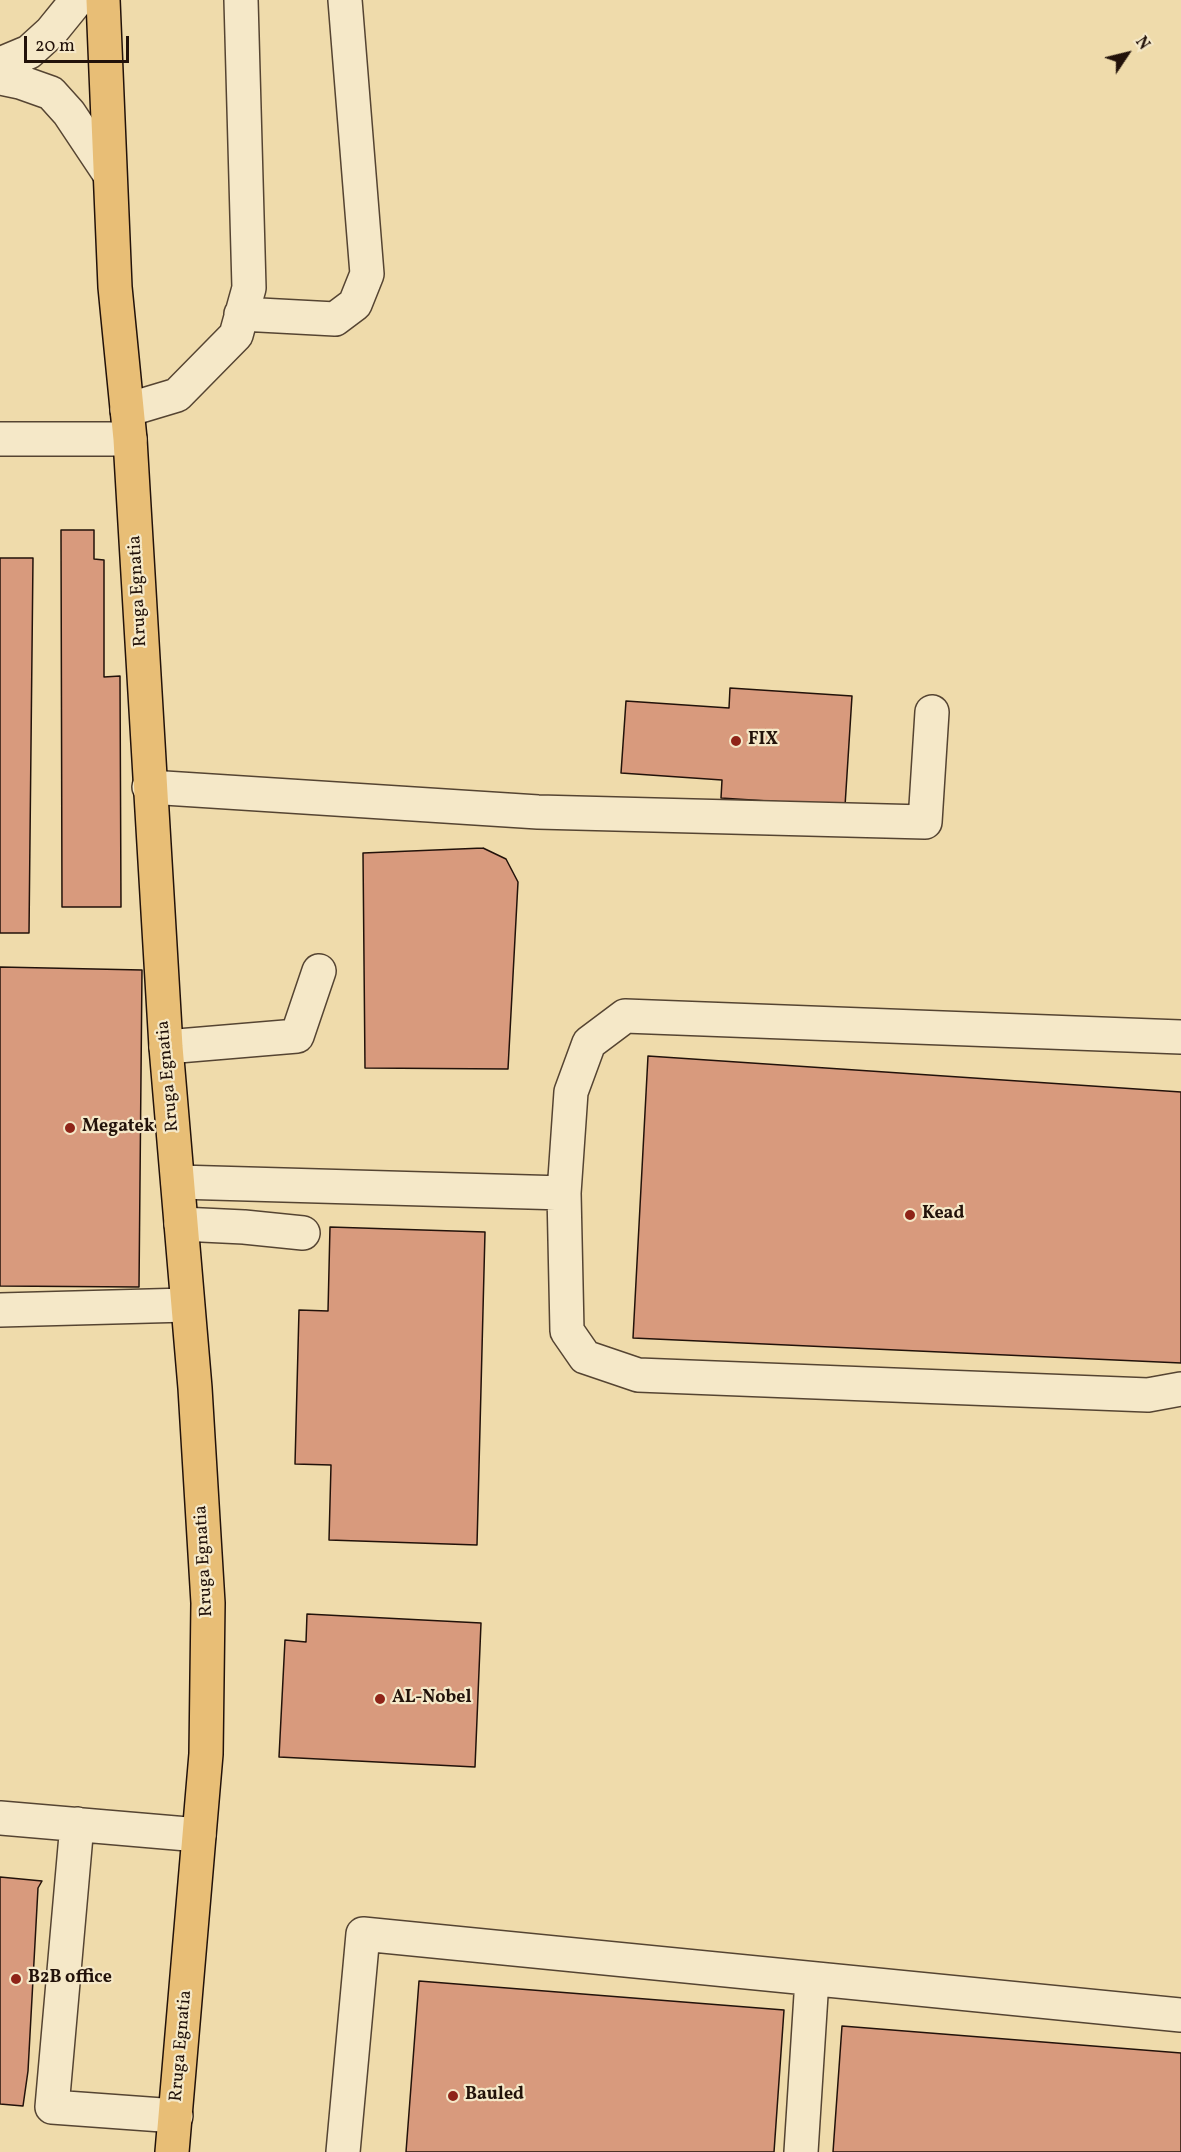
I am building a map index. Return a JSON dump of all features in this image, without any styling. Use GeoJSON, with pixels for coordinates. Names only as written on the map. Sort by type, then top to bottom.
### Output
{"type":"FeatureCollection","features":[{"type":"Feature","properties":{"kind":"main road","name":"Rruga Egnatia"},"geometry":{"type":"LineString","coordinates":[[102,0],[117,311],[129,425],[166,1047],[195,1388],[208,1603],[206,1754],[172,2152]]}},
{"type":"Feature","properties":{"kind":"lane"},"geometry":{"type":"LineString","coordinates":[[0,64],[29,52],[51,32],[77,0]]}},
{"type":"Feature","properties":{"kind":"lane"},"geometry":{"type":"LineString","coordinates":[[0,440],[129,425],[177,395],[236,335],[249,288],[241,0]]}},
{"type":"Feature","properties":{"kind":"lane"},"geometry":{"type":"LineString","coordinates":[[242,314],[335,319],[355,304],[367,274],[345,0]]}},
{"type":"Feature","properties":{"kind":"lane"},"geometry":{"type":"LineString","coordinates":[[0,78],[20,82],[51,93],[69,113],[109,173]]}},
{"type":"Feature","properties":{"kind":"lane"},"geometry":{"type":"LineString","coordinates":[[149,788],[538,812],[925,822],[932,712]]}},
{"type":"Feature","properties":{"kind":"lane"},"geometry":{"type":"LineString","coordinates":[[166,1047],[297,1036],[319,971]]}},
{"type":"Feature","properties":{"kind":"lane"},"geometry":{"type":"LineString","coordinates":[[1181,1037],[626,1016],[589,1042],[571,1092],[564,1193],[567,1330],[585,1357],[638,1375],[1148,1395],[1181,1389]]}},
{"type":"Feature","properties":{"kind":"lane"},"geometry":{"type":"LineString","coordinates":[[178,1182],[564,1193]]}},
{"type":"Feature","properties":{"kind":"lane"},"geometry":{"type":"LineString","coordinates":[[181,1224],[303,1233]]}},
{"type":"Feature","properties":{"kind":"lane"},"geometry":{"type":"LineString","coordinates":[[0,1310],[187,1305]]}},
{"type":"Feature","properties":{"kind":"lane"},"geometry":{"type":"LineString","coordinates":[[0,1818],[199,1835]]}},
{"type":"Feature","properties":{"kind":"lane"},"geometry":{"type":"LineString","coordinates":[[77,1824],[52,2107],[176,2116]]}},
{"type":"Feature","properties":{"kind":"lane"},"geometry":{"type":"LineString","coordinates":[[343,2152],[363,1934],[1181,2015]]}},
{"type":"Feature","properties":{"kind":"lane"},"geometry":{"type":"LineString","coordinates":[[801,2152],[812,1978]]}},
{"type":"Feature","properties":{"kind":"building"},"geometry":{"type":"Polygon","coordinates":[[[61,530],[94,530],[94,559],[104,560],[104,677],[120,676],[121,907],[62,907],[61,530]]]}},
{"type":"Feature","properties":{"kind":"building"},"geometry":{"type":"Polygon","coordinates":[[[0,558],[33,558],[29,933],[0,933],[0,558]]]}},
{"type":"Feature","properties":{"kind":"building","name":"FIX"},"geometry":{"type":"Polygon","coordinates":[[[730,688],[852,696],[845,806],[721,798],[722,780],[621,773],[626,701],[729,708],[730,688]]]}},
{"type":"Feature","properties":{"kind":"building"},"geometry":{"type":"Polygon","coordinates":[[[483,848],[506,859],[518,882],[508,1069],[365,1068],[363,853],[483,848]]]}},
{"type":"Feature","properties":{"kind":"building","name":"Megatek"},"geometry":{"type":"Polygon","coordinates":[[[0,967],[142,970],[139,1287],[0,1286],[0,967]]]}},
{"type":"Feature","properties":{"kind":"building","name":"Kead"},"geometry":{"type":"Polygon","coordinates":[[[648,1056],[1181,1092],[1181,1363],[633,1338],[648,1056]]]}},
{"type":"Feature","properties":{"kind":"building"},"geometry":{"type":"Polygon","coordinates":[[[330,1227],[485,1232],[477,1545],[329,1540],[331,1465],[295,1464],[299,1310],[328,1311],[330,1227]]]}},
{"type":"Feature","properties":{"kind":"building","name":"AL-Nobel"},"geometry":{"type":"Polygon","coordinates":[[[307,1614],[481,1623],[475,1767],[279,1757],[285,1640],[306,1642],[307,1614]]]}},
{"type":"Feature","properties":{"kind":"building","name":"B2B office"},"geometry":{"type":"Polygon","coordinates":[[[0,1877],[42,1881],[38,1888],[28,2071],[23,2106],[0,2104],[0,1877]]]}},
{"type":"Feature","properties":{"kind":"building"},"geometry":{"type":"Polygon","coordinates":[[[419,1981],[784,2010],[774,2152],[406,2152],[419,1981]]]}},
{"type":"Feature","properties":{"kind":"building"},"geometry":{"type":"Polygon","coordinates":[[[842,2026],[1181,2053],[1181,2152],[833,2152],[842,2026]]]}},
{"type":"Feature","properties":{"kind":"place","name":"FIX"},"geometry":{"type":"Point","coordinates":[736,741]}},
{"type":"Feature","properties":{"kind":"place","name":"Megatek"},"geometry":{"type":"Point","coordinates":[70,1128]}},
{"type":"Feature","properties":{"kind":"place","name":"Kead"},"geometry":{"type":"Point","coordinates":[910,1215]}},
{"type":"Feature","properties":{"kind":"place","name":"AL-Nobel"},"geometry":{"type":"Point","coordinates":[380,1699]}},
{"type":"Feature","properties":{"kind":"place","name":"B2B office"},"geometry":{"type":"Point","coordinates":[16,1979]}},
{"type":"Feature","properties":{"kind":"place","name":"Bauled"},"geometry":{"type":"Point","coordinates":[453,2096]}}]}
